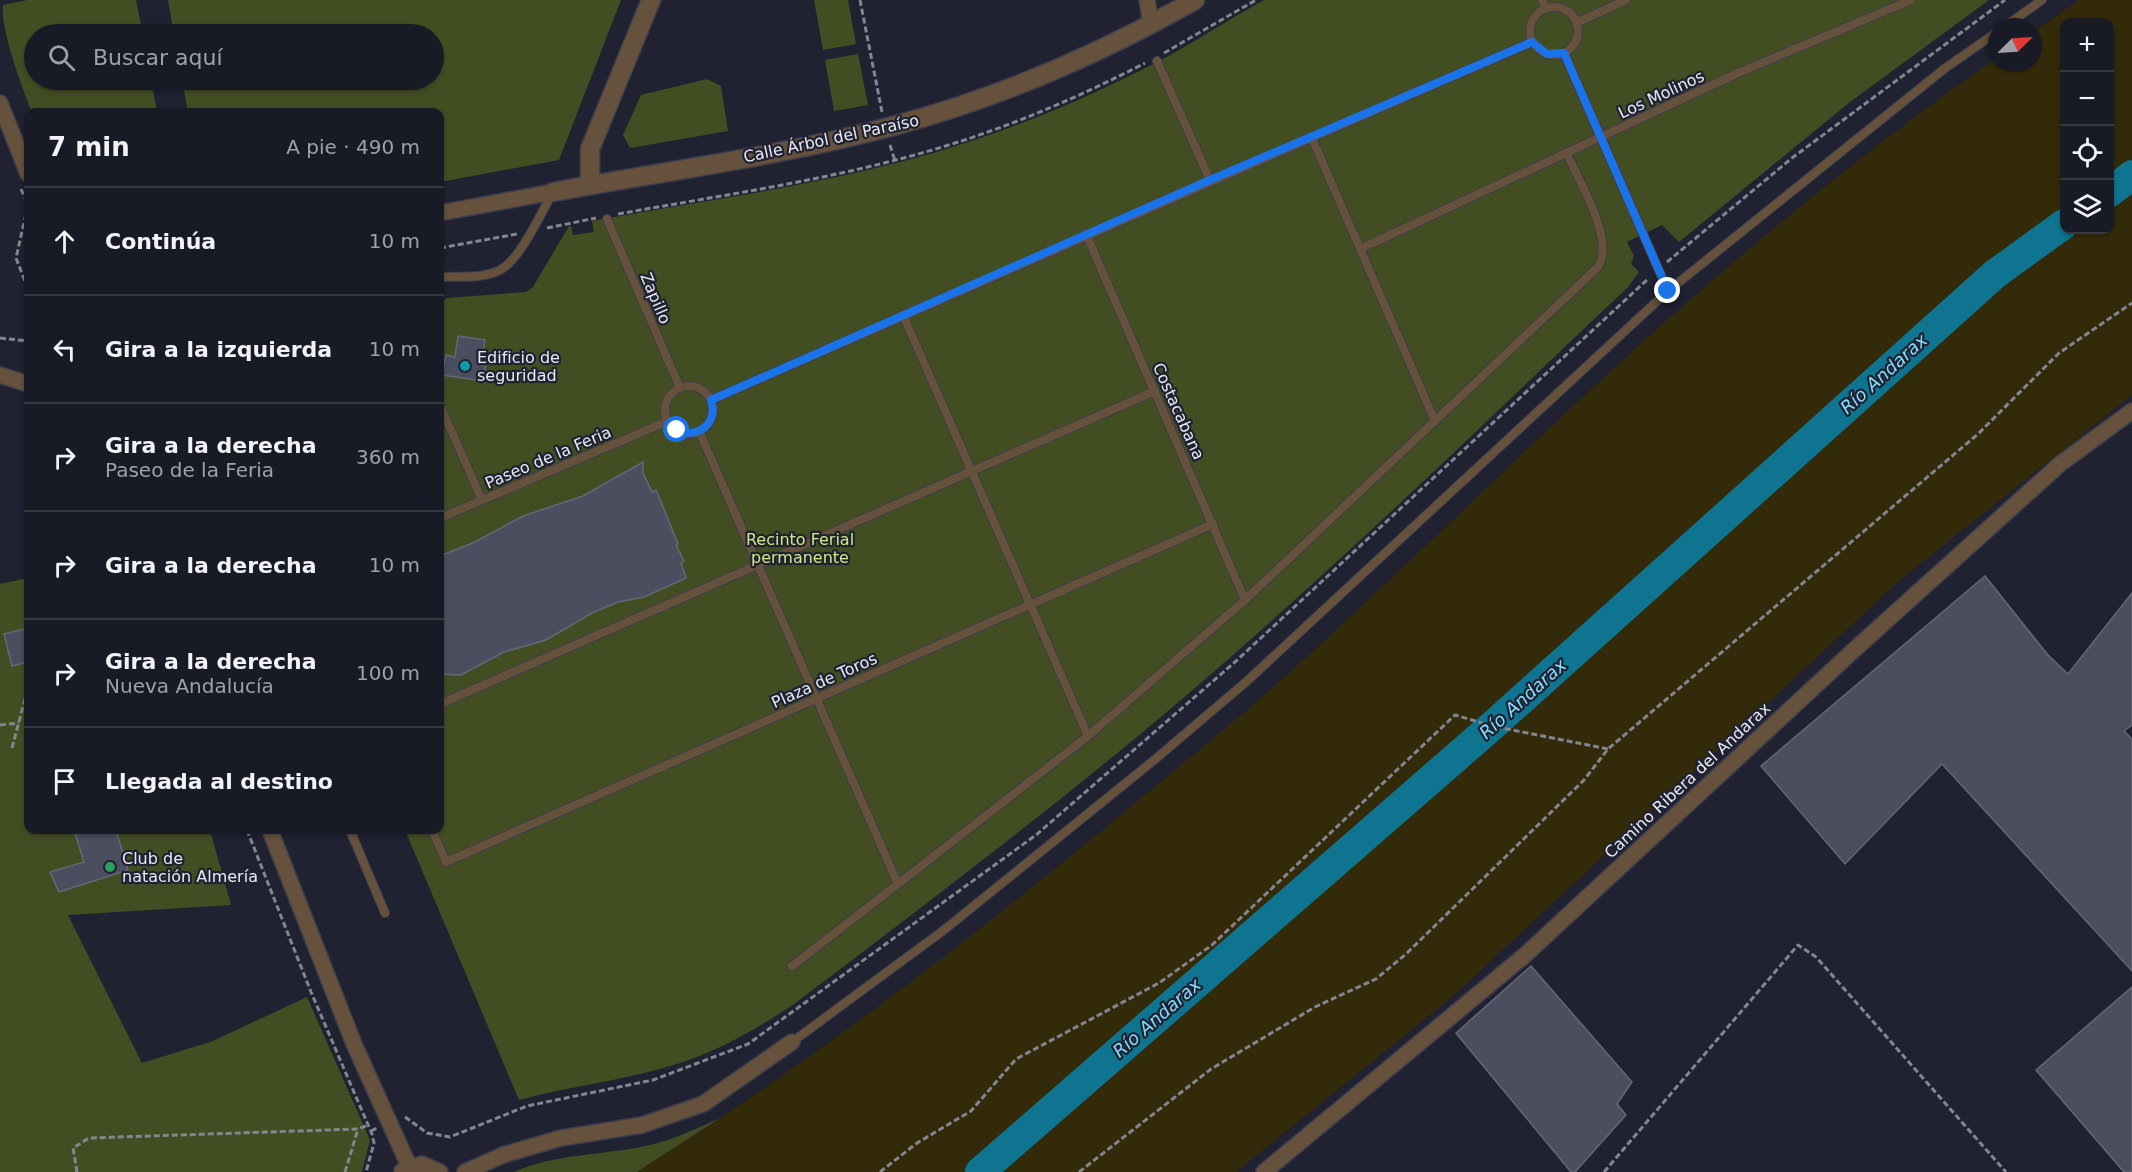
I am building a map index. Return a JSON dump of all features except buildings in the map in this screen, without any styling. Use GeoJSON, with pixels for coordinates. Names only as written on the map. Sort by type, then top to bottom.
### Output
{"type":"FeatureCollection","features":[{"type":"Feature","properties":{"kind":"street"},"geometry":{"type":"LineString","coordinates":[[590,185],[590,148],[651,0]]}},
{"type":"Feature","properties":{"kind":"street"},"geometry":{"type":"LineString","coordinates":[[1147,0],[1151,24]]}},
{"type":"Feature","properties":{"kind":"street","name":"Calle Árbol del Paraíso"},"geometry":{"type":"LineString","coordinates":[[553,192],[845,138],[934,115],[1017,87],[1151,24],[1195,0]]}},
{"type":"Feature","properties":{"kind":"street"},"geometry":{"type":"LineString","coordinates":[[0,103],[24,179]]}},
{"type":"Feature","properties":{"kind":"street"},"geometry":{"type":"LineString","coordinates":[[444,212],[553,192]]}},
{"type":"Feature","properties":{"kind":"street"},"geometry":{"type":"LineString","coordinates":[[0,375],[24,383]]}},
{"type":"Feature","properties":{"kind":"street","name":"Camino Ribera del Andarax"},"geometry":{"type":"LineString","coordinates":[[1264,1172],[1524,956],[1854,650],[2051,472],[2132,411]]}},
{"type":"Feature","properties":{"kind":"street"},"geometry":{"type":"LineString","coordinates":[[272,834],[405,1169],[422,1164],[440,1172]]}},
{"type":"Feature","properties":{"kind":"street"},"geometry":{"type":"LineString","coordinates":[[465,1172],[503,1155],[552,1141],[642,1125],[694,1108],[792,1042]]}},
{"type":"Feature","properties":{"kind":"lane"},"geometry":{"type":"LineString","coordinates":[[1542,0],[1546,8]]}},
{"type":"Feature","properties":{"kind":"lane"},"geometry":{"type":"LineString","coordinates":[[1576,23],[1626,0]]}},
{"type":"Feature","properties":{"kind":"lane","name":"Los Molinos"},"geometry":{"type":"LineString","coordinates":[[1360,249],[1738,73],[1911,0]]}},
{"type":"Feature","properties":{"kind":"lane"},"geometry":{"type":"LineString","coordinates":[[2017,18],[2042,0]]}},
{"type":"Feature","properties":{"kind":"lane"},"geometry":{"type":"LineString","coordinates":[[1546,8],[1563,9],[1570,13],[1576,23],[1577,39],[1564,53],[1547,54],[1532,42],[1531,23],[1536,15],[1546,8]]}},
{"type":"Feature","properties":{"kind":"lane"},"geometry":{"type":"LineString","coordinates":[[792,1042],[944,930],[1053,844],[1246,682],[1668,291],[1944,69],[1988,38]]}},
{"type":"Feature","properties":{"kind":"lane"},"geometry":{"type":"LineString","coordinates":[[711,400],[1086,234],[1532,42]]}},
{"type":"Feature","properties":{"kind":"lane"},"geometry":{"type":"LineString","coordinates":[[1564,53],[1668,291]]}},
{"type":"Feature","properties":{"kind":"lane"},"geometry":{"type":"LineString","coordinates":[[1157,61],[1210,180]]}},
{"type":"Feature","properties":{"kind":"lane"},"geometry":{"type":"LineString","coordinates":[[1311,136],[1435,421]]}},
{"type":"Feature","properties":{"kind":"lane"},"geometry":{"type":"LineString","coordinates":[[792,966],[1088,736],[1245,600],[1601,263],[1603,236],[1567,154]]}},
{"type":"Feature","properties":{"kind":"lane"},"geometry":{"type":"LineString","coordinates":[[444,277],[488,275],[501,270],[513,261],[553,192]]}},
{"type":"Feature","properties":{"kind":"lane","name":"Zapillo"},"geometry":{"type":"LineString","coordinates":[[607,219],[680,387]]}},
{"type":"Feature","properties":{"kind":"lane","name":"Costacabana"},"geometry":{"type":"LineString","coordinates":[[1086,234],[1245,600]]}},
{"type":"Feature","properties":{"kind":"lane"},"geometry":{"type":"LineString","coordinates":[[903,315],[1088,736]]}},
{"type":"Feature","properties":{"kind":"lane"},"geometry":{"type":"LineString","coordinates":[[680,387],[699,388],[711,400],[712,417],[699,431],[682,433],[668,421],[665,412],[667,401],[680,387]]}},
{"type":"Feature","properties":{"kind":"lane"},"geometry":{"type":"LineString","coordinates":[[444,702],[1155,391]]}},
{"type":"Feature","properties":{"kind":"lane"},"geometry":{"type":"LineString","coordinates":[[444,414],[482,500]]}},
{"type":"Feature","properties":{"kind":"lane","name":"Paseo de la Feria"},"geometry":{"type":"LineString","coordinates":[[444,516],[668,421]]}},
{"type":"Feature","properties":{"kind":"lane"},"geometry":{"type":"LineString","coordinates":[[699,431],[898,884]]}},
{"type":"Feature","properties":{"kind":"lane","name":"Plaza de Toros"},"geometry":{"type":"LineString","coordinates":[[434,834],[446,862],[1213,524]]}},
{"type":"Feature","properties":{"kind":"lane"},"geometry":{"type":"LineString","coordinates":[[352,834],[385,913]]}},
{"type":"Feature","properties":{"kind":"path"},"geometry":{"type":"LineString","coordinates":[[860,0],[882,113]]}},
{"type":"Feature","properties":{"kind":"path"},"geometry":{"type":"LineString","coordinates":[[410,1122],[427,1133],[450,1137],[527,1106],[653,1080],[748,1044],[1036,835],[1235,662],[1658,270],[1792,158],[2005,0]]}},
{"type":"Feature","properties":{"kind":"path"},"geometry":{"type":"LineString","coordinates":[[890,145],[895,160]]}},
{"type":"Feature","properties":{"kind":"path"},"geometry":{"type":"LineString","coordinates":[[24,223],[16,258],[24,279]]}},
{"type":"Feature","properties":{"kind":"path"},"geometry":{"type":"LineString","coordinates":[[444,247],[567,223]]}},
{"type":"Feature","properties":{"kind":"path"},"geometry":{"type":"LineString","coordinates":[[1079,1172],[1211,1069],[1315,1007],[1376,979],[1406,954],[1584,780],[1608,749],[1978,434],[2059,353],[2132,303]]}},
{"type":"Feature","properties":{"kind":"path"},"geometry":{"type":"LineString","coordinates":[[0,338],[24,341]]}},
{"type":"Feature","properties":{"kind":"path"},"geometry":{"type":"LineString","coordinates":[[12,748],[24,703]]}},
{"type":"Feature","properties":{"kind":"path"},"geometry":{"type":"LineString","coordinates":[[880,1172],[917,1143],[971,1111],[1016,1059],[1159,983],[1212,945],[1455,715],[1492,726],[1608,749]]}},
{"type":"Feature","properties":{"kind":"path"},"geometry":{"type":"LineString","coordinates":[[0,725],[19,723]]}},
{"type":"Feature","properties":{"kind":"path"},"geometry":{"type":"LineString","coordinates":[[249,834],[311,992],[368,1125],[374,1143],[366,1172]]}},
{"type":"Feature","properties":{"kind":"path"},"geometry":{"type":"LineString","coordinates":[[1604,1172],[1798,945],[1816,957],[2006,1172]]}},
{"type":"Feature","properties":{"kind":"path"},"geometry":{"type":"LineString","coordinates":[[77,1172],[73,1148],[89,1138],[358,1129],[368,1125]]}},
{"type":"Feature","properties":{"kind":"path"},"geometry":{"type":"LineString","coordinates":[[345,1172],[358,1129]]}},
{"type":"Feature","properties":{"kind":"green space"},"geometry":{"type":"Polygon","coordinates":[[[28,0],[136,0],[141,24],[24,24],[24,90],[153,90],[156,108],[30,108],[23,88],[13,58],[5,28],[3,5],[28,0]]]}},
{"type":"Feature","properties":{"kind":"green space"},"geometry":{"type":"Polygon","coordinates":[[[168,0],[621,0],[559,160],[444,181],[444,108],[187,108],[184,90],[444,90],[444,24],[172,24],[168,0]]]}},
{"type":"Feature","properties":{"kind":"green space"},"geometry":{"type":"Polygon","coordinates":[[[814,0],[848,0],[856,44],[823,50],[814,0]]]}},
{"type":"Feature","properties":{"kind":"green space","name":"Recinto Ferial permanente"},"geometry":{"type":"Polygon","coordinates":[[[1264,0],[1989,0],[1850,102],[1679,242],[1662,225],[1627,242],[1634,256],[1631,264],[1639,272],[1628,287],[1295,600],[1181,700],[1086,778],[990,855],[794,1004],[733,1041],[684,1062],[519,1100],[407,834],[444,834],[444,300],[526,292],[533,287],[569,226],[571,226],[573,235],[594,232],[592,221],[838,177],[935,152],[983,137],[1056,109],[1128,77],[1264,0]]]}},
{"type":"Feature","properties":{"kind":"green space"},"geometry":{"type":"Polygon","coordinates":[[[858,54],[868,105],[834,111],[825,60],[858,54]]]}},
{"type":"Feature","properties":{"kind":"green space"},"geometry":{"type":"Polygon","coordinates":[[[707,79],[721,86],[728,131],[630,148],[623,135],[641,95],[707,79]]]}},
{"type":"Feature","properties":{"kind":"green space"},"geometry":{"type":"Polygon","coordinates":[[[24,579],[24,834],[211,834],[231,905],[68,915],[142,1063],[213,1041],[307,997],[370,1140],[362,1172],[0,1172],[0,584],[24,579]]]}},
{"type":"Feature","properties":{"kind":"green space"},"geometry":{"type":"Polygon","coordinates":[[[720,1118],[637,1172],[514,1172],[562,1158],[656,1144],[720,1118]]]}},
{"type":"Feature","properties":{"kind":"sand"},"geometry":{"type":"Polygon","coordinates":[[[2079,0],[2132,0],[2132,395],[1901,579],[1452,997],[1236,1172],[637,1172],[774,1082],[828,1043],[987,923],[1090,840],[1270,690],[1698,292],[1781,222],[1988,64],[1988,72],[2042,72],[2042,26],[2079,0]]]}},
{"type":"Feature","properties":{"kind":"waterway","name":"Río Andarax"},"geometry":{"type":"LineString","coordinates":[[2114,189],[2132,175]]}},
{"type":"Feature","properties":{"kind":"waterway","name":"Río Andarax"},"geometry":{"type":"LineString","coordinates":[[980,1172],[1492,726],[1995,274],[2060,227]]}},
{"type":"Feature","properties":{"kind":"place","name":"Edificio de seguridad"},"geometry":{"type":"Point","coordinates":[465,366]}},
{"type":"Feature","properties":{"kind":"place","name":"Club de natación Almería"},"geometry":{"type":"Point","coordinates":[110,867]}},
{"type":"Feature","properties":{"kind":"route"},"geometry":{"type":"LineString","coordinates":[[677,430],[688,434],[705,428],[712,417],[711,400],[1210,180],[1532,42],[1547,54],[1564,53],[1668,291]]}}]}
